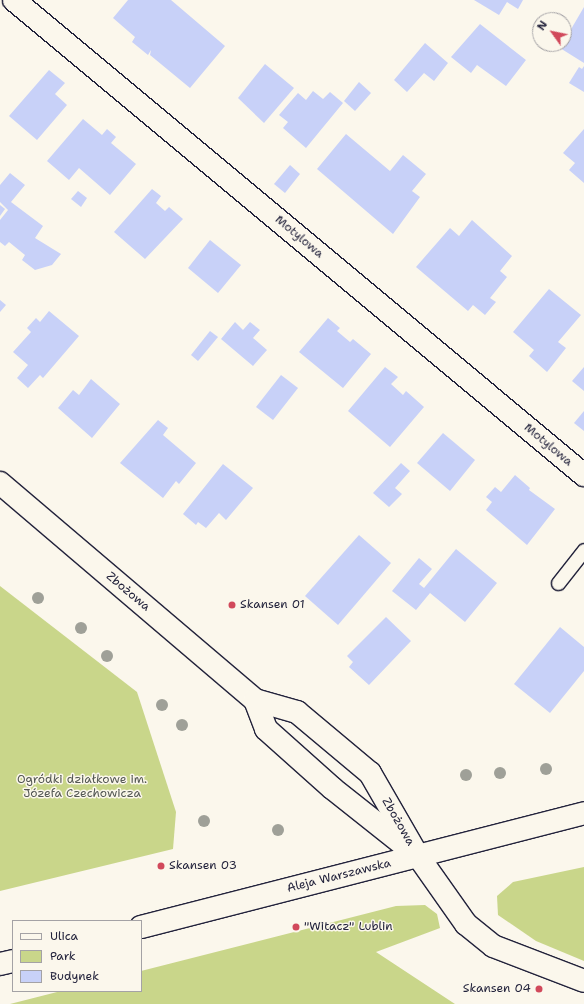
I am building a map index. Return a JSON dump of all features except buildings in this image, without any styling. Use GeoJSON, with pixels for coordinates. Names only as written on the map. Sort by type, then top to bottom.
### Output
{"type":"FeatureCollection","features":[{"type":"Feature","properties":{"kind":"street","name":"Motylowa"},"geometry":{"type":"LineString","coordinates":[[14,0],[584,475]]}},
{"type":"Feature","properties":{"kind":"street","name":"Zbożowa"},"geometry":{"type":"LineString","coordinates":[[0,483],[255,700],[297,712],[370,773],[418,856]]}},
{"type":"Feature","properties":{"kind":"street","name":"Zbożowa"},"geometry":{"type":"LineString","coordinates":[[255,700],[266,729],[332,788],[418,856]]}},
{"type":"Feature","properties":{"kind":"street","name":"Aleja Warszawska"},"geometry":{"type":"LineString","coordinates":[[142,927],[584,813]]}},
{"type":"Feature","properties":{"kind":"street"},"geometry":{"type":"LineString","coordinates":[[418,856],[466,924],[493,946],[584,981]]}},
{"type":"Feature","properties":{"kind":"street"},"geometry":{"type":"LineString","coordinates":[[0,964],[12,961]]}},
{"type":"Feature","properties":{"kind":"lane"},"geometry":{"type":"LineString","coordinates":[[558,583],[584,550]]}},
{"type":"Feature","properties":{"kind":"green space","name":"Ogródki działkowe im. Józefa Czechowicza"},"geometry":{"type":"Polygon","coordinates":[[[0,586],[137,692],[176,812],[173,849],[0,891],[0,586]]]}},
{"type":"Feature","properties":{"kind":"green space"},"geometry":{"type":"Polygon","coordinates":[[[584,867],[584,961],[536,941],[498,915],[497,896],[513,882],[584,867]]]}},
{"type":"Feature","properties":{"kind":"green space"},"geometry":{"type":"Polygon","coordinates":[[[425,905],[437,914],[440,928],[376,952],[455,1004],[10,1004],[57,992],[142,992],[142,971],[396,906],[425,905]]]}},
{"type":"Feature","properties":{"kind":"place","name":"Skansen 01"},"geometry":{"type":"Point","coordinates":[232,605]}},
{"type":"Feature","properties":{"kind":"place","name":"Skansen 03"},"geometry":{"type":"Point","coordinates":[161,866]}},
{"type":"Feature","properties":{"kind":"place","name":"\"Witacz\" Lublin"},"geometry":{"type":"Point","coordinates":[296,927]}},
{"type":"Feature","properties":{"kind":"place","name":"Skansen 04"},"geometry":{"type":"Point","coordinates":[539,989]}}]}
